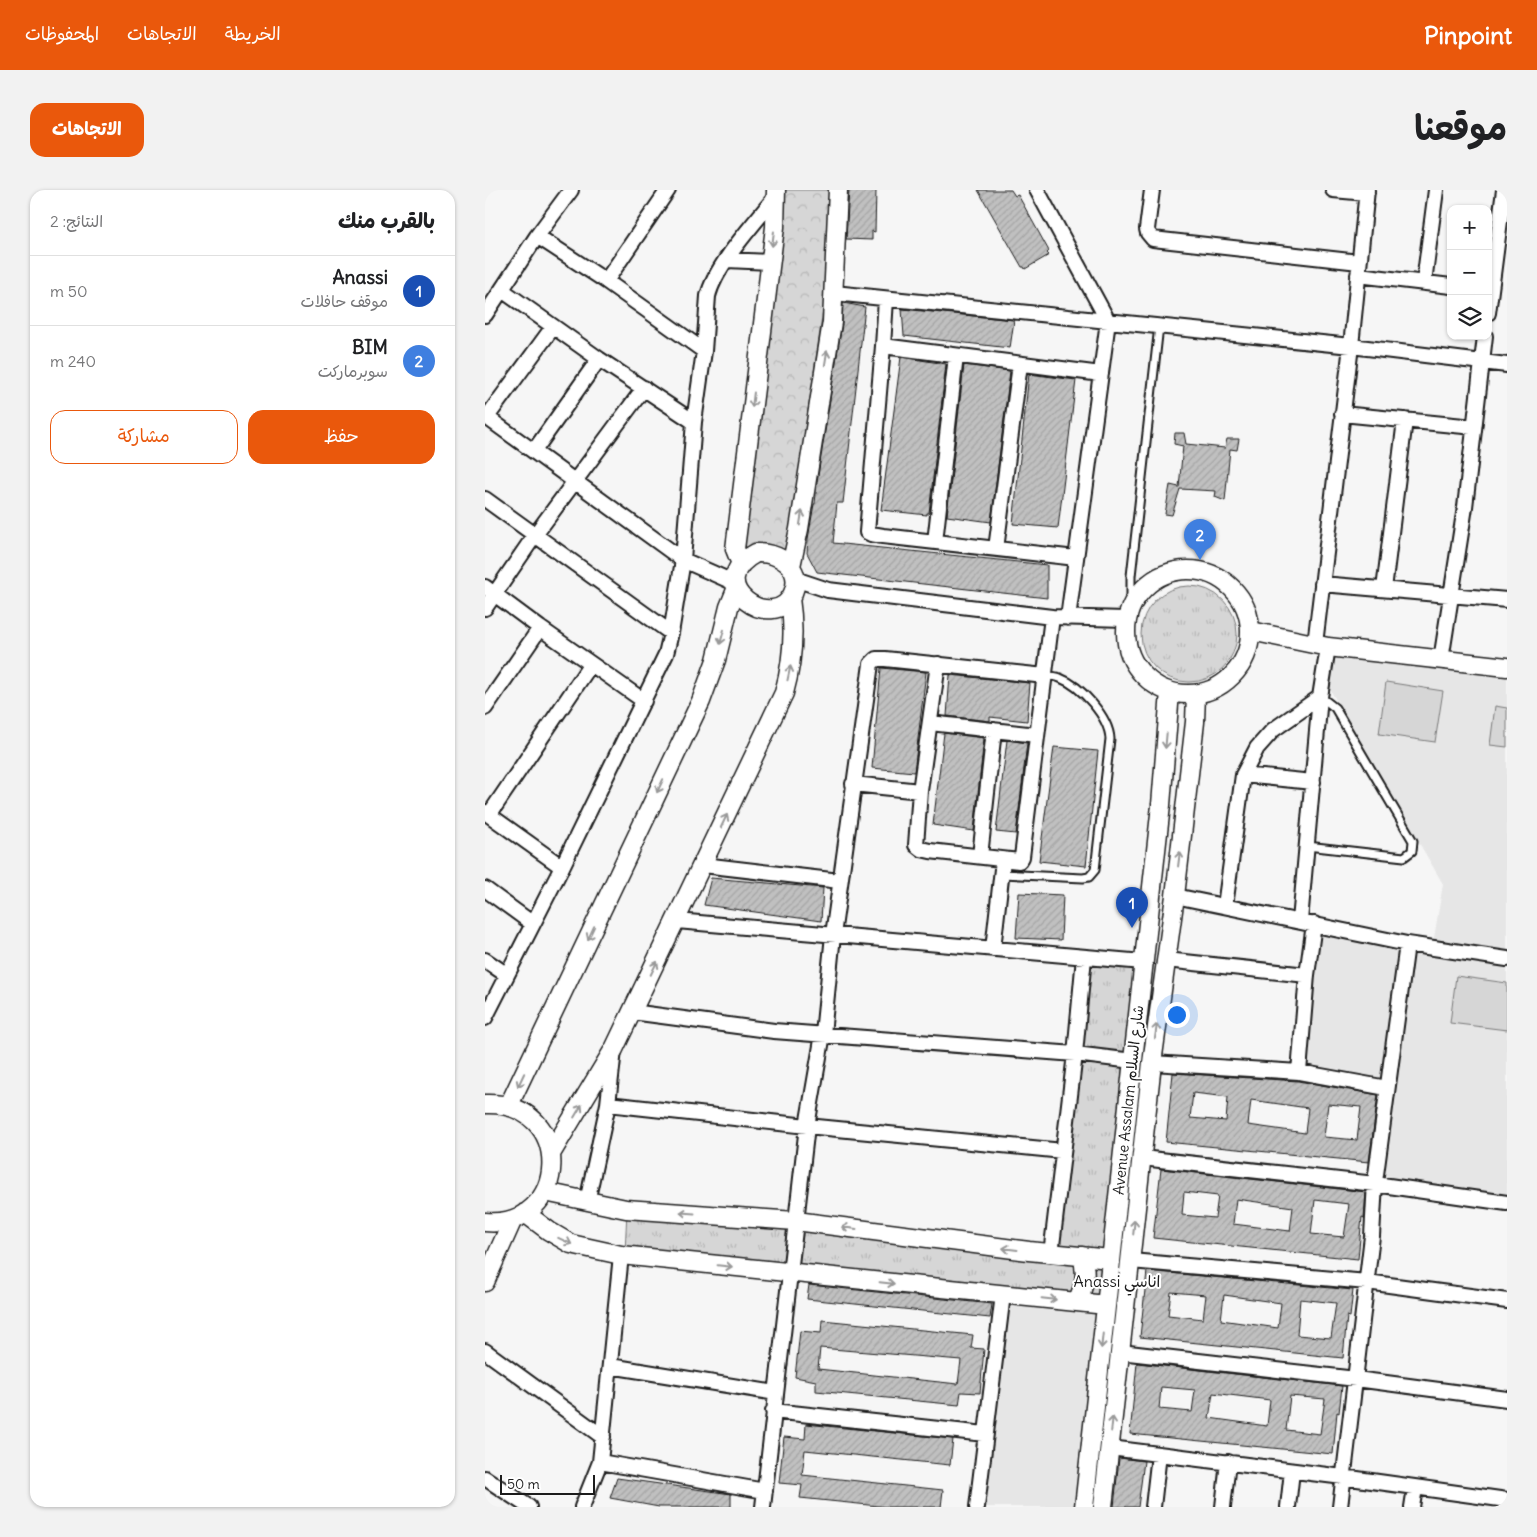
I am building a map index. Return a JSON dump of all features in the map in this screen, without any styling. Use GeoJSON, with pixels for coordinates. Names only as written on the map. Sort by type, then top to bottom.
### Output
{"type":"FeatureCollection","features":[{"type":"Feature","properties":{"kind":"street"},"geometry":{"type":"LineString","coordinates":[[485,315],[537,236],[571,190]]}},
{"type":"Feature","properties":{"kind":"street"},"geometry":{"type":"LineString","coordinates":[[606,281],[668,190]]}},
{"type":"Feature","properties":{"kind":"street"},"geometry":{"type":"LineString","coordinates":[[552,1152],[614,1049],[677,921],[784,693],[791,664],[793,640],[792,584],[832,322],[838,190]]}},
{"type":"Feature","properties":{"kind":"street"},"geometry":{"type":"LineString","coordinates":[[1037,190],[1108,321],[1068,618]]}},
{"type":"Feature","properties":{"kind":"street"},"geometry":{"type":"LineString","coordinates":[[1152,190],[1147,228],[1148,233],[1153,239],[1358,269],[1447,285]]}},
{"type":"Feature","properties":{"kind":"street"},"geometry":{"type":"LineString","coordinates":[[1300,921],[1320,697],[1323,584],[1367,191],[1333,190]]}},
{"type":"Feature","properties":{"kind":"street"},"geometry":{"type":"LineString","coordinates":[[1424,282],[1437,190]]}},
{"type":"Feature","properties":{"kind":"street"},"geometry":{"type":"LineString","coordinates":[[1492,276],[1504,190]]}},
{"type":"Feature","properties":{"kind":"street"},"geometry":{"type":"LineString","coordinates":[[485,1018],[664,661],[671,633],[683,560],[694,422],[704,351],[708,296],[715,276],[776,193]]}},
{"type":"Feature","properties":{"kind":"street"},"geometry":{"type":"LineString","coordinates":[[509,1105],[701,701],[716,660],[737,577],[747,558],[756,553],[767,553],[784,559],[792,584],[781,606],[765,609],[749,604],[737,577],[735,549],[771,262],[776,193]]}},
{"type":"Feature","properties":{"kind":"street"},"geometry":{"type":"LineString","coordinates":[[537,236],[606,281],[704,351]]}},
{"type":"Feature","properties":{"kind":"street"},"geometry":{"type":"LineString","coordinates":[[727,260],[771,262]]}},
{"type":"Feature","properties":{"kind":"street"},"geometry":{"type":"LineString","coordinates":[[502,290],[599,359],[694,422]]}},
{"type":"Feature","properties":{"kind":"street"},"geometry":{"type":"LineString","coordinates":[[834,293],[1351,346],[1507,365]]}},
{"type":"Feature","properties":{"kind":"street"},"geometry":{"type":"LineString","coordinates":[[886,298],[867,532],[935,542],[1076,558]]}},
{"type":"Feature","properties":{"kind":"street"},"geometry":{"type":"LineString","coordinates":[[553,326],[486,416],[683,560],[715,574],[737,577]]}},
{"type":"Feature","properties":{"kind":"street"},"geometry":{"type":"LineString","coordinates":[[1441,660],[1465,506],[1485,340]]}},
{"type":"Feature","properties":{"kind":"street"},"geometry":{"type":"LineString","coordinates":[[883,346],[1101,374]]}},
{"type":"Feature","properties":{"kind":"street"},"geometry":{"type":"LineString","coordinates":[[935,542],[956,356]]}},
{"type":"Feature","properties":{"kind":"street"},"geometry":{"type":"LineString","coordinates":[[534,451],[599,359]]}},
{"type":"Feature","properties":{"kind":"street"},"geometry":{"type":"LineString","coordinates":[[995,549],[1019,364]]}},
{"type":"Feature","properties":{"kind":"street"},"geometry":{"type":"LineString","coordinates":[[485,608],[490,590],[535,535],[644,388]]}},
{"type":"Feature","properties":{"kind":"street"},"geometry":{"type":"LineString","coordinates":[[1343,414],[1474,427]]}},
{"type":"Feature","properties":{"kind":"street"},"geometry":{"type":"LineString","coordinates":[[1384,589],[1405,420]]}},
{"type":"Feature","properties":{"kind":"street"},"geometry":{"type":"LineString","coordinates":[[485,500],[671,633]]}},
{"type":"Feature","properties":{"kind":"street"},"geometry":{"type":"LineString","coordinates":[[1189,568],[1213,574],[1233,587],[1246,607],[1251,631],[1247,654],[1235,673],[1217,687],[1196,694],[1170,692],[1153,684],[1139,671],[1129,655],[1125,638],[1128,612],[1145,586],[1166,573],[1189,568]]}},
{"type":"Feature","properties":{"kind":"street"},"geometry":{"type":"LineString","coordinates":[[792,584],[1052,617],[1068,618],[1128,612]]}},
{"type":"Feature","properties":{"kind":"street"},"geometry":{"type":"LineString","coordinates":[[1323,584],[1507,600]]}},
{"type":"Feature","properties":{"kind":"street"},"geometry":{"type":"LineString","coordinates":[[490,590],[540,628],[644,701]]}},
{"type":"Feature","properties":{"kind":"street"},"geometry":{"type":"LineString","coordinates":[[939,664],[920,791],[916,844],[921,849],[930,851],[980,856],[1003,866],[1019,861],[1022,857],[1052,617]]}},
{"type":"Feature","properties":{"kind":"street"},"geometry":{"type":"LineString","coordinates":[[485,708],[540,628]]}},
{"type":"Feature","properties":{"kind":"street"},"geometry":{"type":"LineString","coordinates":[[1251,631],[1322,645],[1507,667]]}},
{"type":"Feature","properties":{"kind":"street"},"geometry":{"type":"LineString","coordinates":[[763,1507],[807,1126],[823,1034],[840,881],[871,664],[876,659],[1045,676]]}},
{"type":"Feature","properties":{"kind":"street"},"geometry":{"type":"LineString","coordinates":[[562,867],[487,814],[591,664]]}},
{"type":"Feature","properties":{"kind":"street","name":"Avenue Assalam شارع السلام"},"geometry":{"type":"LineString","coordinates":[[1083,1507],[1161,805],[1170,692]]}},
{"type":"Feature","properties":{"kind":"street","name":"Avenue Assalam شارع السلام"},"geometry":{"type":"LineString","coordinates":[[1103,1507],[1152,1063],[1175,896],[1195,722],[1196,694]]}},
{"type":"Feature","properties":{"kind":"street"},"geometry":{"type":"LineString","coordinates":[[1225,906],[1243,775],[1257,748],[1273,730],[1320,697]]}},
{"type":"Feature","properties":{"kind":"street"},"geometry":{"type":"LineString","coordinates":[[929,723],[1037,735]]}},
{"type":"Feature","properties":{"kind":"street"},"geometry":{"type":"LineString","coordinates":[[980,856],[994,730]]}},
{"type":"Feature","properties":{"kind":"street"},"geometry":{"type":"LineString","coordinates":[[1243,775],[1313,782]]}},
{"type":"Feature","properties":{"kind":"street"},"geometry":{"type":"LineString","coordinates":[[853,784],[920,791]]}},
{"type":"Feature","properties":{"kind":"street"},"geometry":{"type":"LineString","coordinates":[[703,865],[840,881]]}},
{"type":"Feature","properties":{"kind":"street"},"geometry":{"type":"LineString","coordinates":[[993,949],[1003,866]]}},
{"type":"Feature","properties":{"kind":"street"},"geometry":{"type":"LineString","coordinates":[[485,889],[533,924]]}},
{"type":"Feature","properties":{"kind":"street"},"geometry":{"type":"LineString","coordinates":[[1175,896],[1407,944],[1507,959]]}},
{"type":"Feature","properties":{"kind":"street"},"geometry":{"type":"LineString","coordinates":[[677,921],[1143,962]]}},
{"type":"Feature","properties":{"kind":"street"},"geometry":{"type":"LineString","coordinates":[[1299,1072],[1307,975],[1314,924]]}},
{"type":"Feature","properties":{"kind":"street"},"geometry":{"type":"LineString","coordinates":[[1340,1507],[1373,1236],[1375,1184],[1407,944]]}},
{"type":"Feature","properties":{"kind":"street"},"geometry":{"type":"LineString","coordinates":[[1051,1254],[1075,1054],[1084,957]]}},
{"type":"Feature","properties":{"kind":"street"},"geometry":{"type":"LineString","coordinates":[[485,960],[507,974]]}},
{"type":"Feature","properties":{"kind":"street"},"geometry":{"type":"LineString","coordinates":[[1166,960],[1307,975]]}},
{"type":"Feature","properties":{"kind":"street"},"geometry":{"type":"LineString","coordinates":[[632,1012],[773,1030],[1075,1054],[1133,1061]]}},
{"type":"Feature","properties":{"kind":"street"},"geometry":{"type":"LineString","coordinates":[[587,1202],[608,1104],[614,1049]]}},
{"type":"Feature","properties":{"kind":"street"},"geometry":{"type":"LineString","coordinates":[[1152,1063],[1299,1072],[1387,1088]]}},
{"type":"Feature","properties":{"kind":"street"},"geometry":{"type":"LineString","coordinates":[[485,1104],[509,1105],[529,1115],[544,1132],[552,1152],[552,1173],[545,1192],[536,1204],[519,1216],[495,1223],[485,1222]]}},
{"type":"Feature","properties":{"kind":"street"},"geometry":{"type":"LineString","coordinates":[[608,1104],[1063,1151]]}},
{"type":"Feature","properties":{"kind":"street"},"geometry":{"type":"LineString","coordinates":[[1142,1158],[1375,1184],[1507,1203]]}},
{"type":"Feature","properties":{"kind":"street"},"geometry":{"type":"LineString","coordinates":[[545,1192],[626,1209],[796,1221],[1051,1254],[1111,1259]]}},
{"type":"Feature","properties":{"kind":"street"},"geometry":{"type":"LineString","coordinates":[[519,1216],[571,1244],[621,1255],[1106,1305]]}},
{"type":"Feature","properties":{"kind":"street"},"geometry":{"type":"LineString","coordinates":[[485,1282],[519,1216]]}},
{"type":"Feature","properties":{"kind":"street"},"geometry":{"type":"LineString","coordinates":[[583,1507],[600,1462],[621,1255]]}},
{"type":"Feature","properties":{"kind":"street"},"geometry":{"type":"LineString","coordinates":[[1077,1302],[1085,1279],[1085,1268],[1081,1256]]}},
{"type":"Feature","properties":{"kind":"street"},"geometry":{"type":"LineString","coordinates":[[1131,1261],[1367,1282],[1507,1301]]}},
{"type":"Feature","properties":{"kind":"street"},"geometry":{"type":"LineString","coordinates":[[977,1507],[1003,1294]]}},
{"type":"Feature","properties":{"kind":"street"},"geometry":{"type":"LineString","coordinates":[[485,1351],[603,1437]]}},
{"type":"Feature","properties":{"kind":"street"},"geometry":{"type":"LineString","coordinates":[[1120,1352],[1356,1379],[1507,1399]]}},
{"type":"Feature","properties":{"kind":"street"},"geometry":{"type":"LineString","coordinates":[[610,1366],[776,1393]]}},
{"type":"Feature","properties":{"kind":"street"},"geometry":{"type":"LineString","coordinates":[[773,1411],[985,1434]]}},
{"type":"Feature","properties":{"kind":"street"},"geometry":{"type":"LineString","coordinates":[[1110,1448],[1343,1477],[1415,1488],[1477,1501],[1507,1500]]}},
{"type":"Feature","properties":{"kind":"street"},"geometry":{"type":"LineString","coordinates":[[1153,1507],[1159,1454]]}},
{"type":"Feature","properties":{"kind":"street"},"geometry":{"type":"LineString","coordinates":[[600,1462],[765,1491]]}},
{"type":"Feature","properties":{"kind":"street"},"geometry":{"type":"LineString","coordinates":[[1223,1507],[1228,1462]]}},
{"type":"Feature","properties":{"kind":"street"},"geometry":{"type":"LineString","coordinates":[[1288,1507],[1292,1471]]}},
{"type":"Feature","properties":{"kind":"street"},"geometry":{"type":"LineString","coordinates":[[485,1478],[529,1507]]}},
{"type":"Feature","properties":{"kind":"street"},"geometry":{"type":"LineString","coordinates":[[1412,1507],[1415,1488]]}},
{"type":"Feature","properties":{"kind":"lane"},"geometry":{"type":"LineString","coordinates":[[1128,612],[1159,326]]}},
{"type":"Feature","properties":{"kind":"lane"},"geometry":{"type":"LineString","coordinates":[[1003,866],[1083,878],[1089,877],[1095,870],[1110,729],[1086,696],[1073,685],[1059,678],[1045,676]]}},
{"type":"Feature","properties":{"kind":"lane"},"geometry":{"type":"LineString","coordinates":[[1307,846],[1404,857],[1412,851],[1413,841],[1335,708],[1320,697]]}},
{"type":"Feature","properties":{"kind":"shaded area"},"geometry":{"type":"Polygon","coordinates":[[[1366,647],[1507,664],[1507,1198],[1378,1181],[1388,1087],[1293,1077],[1310,923],[1432,950],[1443,884],[1321,674],[1323,654],[1366,647]]]}},
{"type":"Feature","properties":{"kind":"shaded area"},"geometry":{"type":"Polygon","coordinates":[[[1003,1294],[1106,1305],[1084,1507],[976,1507],[1003,1294]]]}},
{"type":"Feature","properties":{"kind":"green space"},"geometry":{"type":"Polygon","coordinates":[[[780,190],[834,190],[826,290],[787,554],[743,551],[780,190]]]}},
{"type":"Feature","properties":{"kind":"green space"},"geometry":{"type":"Polygon","coordinates":[[[1189,586],[1207,589],[1223,600],[1234,616],[1237,634],[1234,652],[1223,668],[1207,679],[1189,682],[1171,679],[1155,668],[1144,652],[1141,634],[1144,616],[1155,600],[1171,589],[1189,586]]]}},
{"type":"Feature","properties":{"kind":"green space"},"geometry":{"type":"Polygon","coordinates":[[[1386,682],[1443,691],[1435,742],[1379,734],[1386,682]]]}},
{"type":"Feature","properties":{"kind":"green space"},"geometry":{"type":"Polygon","coordinates":[[[1495,706],[1507,708],[1507,747],[1490,745],[1495,706]]]}},
{"type":"Feature","properties":{"kind":"green space"},"geometry":{"type":"Polygon","coordinates":[[[1084,957],[1143,962],[1106,1305],[625,1253],[627,1210],[1051,1253],[1084,957]]]}},
{"type":"Feature","properties":{"kind":"green space"},"geometry":{"type":"Polygon","coordinates":[[[1456,976],[1507,983],[1507,1030],[1450,1023],[1456,976]]]}},
{"type":"Feature","properties":{"kind":"building"},"geometry":{"type":"Polygon","coordinates":[[[849,190],[876,190],[875,232],[872,231],[872,240],[846,239],[849,190]]]}},
{"type":"Feature","properties":{"kind":"building"},"geometry":{"type":"Polygon","coordinates":[[[978,190],[1011,190],[1015,196],[1018,195],[1049,251],[1047,253],[1049,255],[1025,269],[1022,267],[978,190]]]}},
{"type":"Feature","properties":{"kind":"building"},"geometry":{"type":"Polygon","coordinates":[[[843,303],[865,307],[843,503],[837,503],[833,543],[1047,565],[1047,598],[817,572],[807,553],[808,539],[842,324],[843,303]]]}},
{"type":"Feature","properties":{"kind":"building"},"geometry":{"type":"Polygon","coordinates":[[[902,309],[1014,320],[1010,348],[904,336],[902,309]]]}},
{"type":"Feature","properties":{"kind":"building"},"geometry":{"type":"Polygon","coordinates":[[[901,357],[946,364],[929,513],[927,515],[881,510],[901,357]]]}},
{"type":"Feature","properties":{"kind":"building"},"geometry":{"type":"Polygon","coordinates":[[[964,365],[1010,371],[991,522],[947,516],[964,365]]]}},
{"type":"Feature","properties":{"kind":"building"},"geometry":{"type":"Polygon","coordinates":[[[1029,374],[1076,380],[1058,528],[1013,524],[1029,374]]]}},
{"type":"Feature","properties":{"kind":"building"},"geometry":{"type":"Polygon","coordinates":[[[1175,433],[1184,433],[1186,444],[1225,448],[1227,439],[1239,439],[1237,450],[1230,449],[1225,501],[1215,497],[1216,491],[1180,489],[1172,515],[1165,514],[1170,485],[1179,487],[1183,446],[1174,444],[1175,433]]]}},
{"type":"Feature","properties":{"kind":"building"},"geometry":{"type":"Polygon","coordinates":[[[881,668],[926,672],[914,772],[872,768],[881,668]]]}},
{"type":"Feature","properties":{"kind":"building"},"geometry":{"type":"Polygon","coordinates":[[[950,675],[1030,683],[1027,721],[990,717],[990,721],[947,716],[950,675]]]}},
{"type":"Feature","properties":{"kind":"building"},"geometry":{"type":"Polygon","coordinates":[[[944,733],[984,738],[974,831],[933,825],[944,733]]]}},
{"type":"Feature","properties":{"kind":"building"},"geometry":{"type":"Polygon","coordinates":[[[1007,740],[1027,743],[1016,834],[996,832],[1007,740]]]}},
{"type":"Feature","properties":{"kind":"building"},"geometry":{"type":"Polygon","coordinates":[[[1054,747],[1098,751],[1086,866],[1039,861],[1054,747]]]}},
{"type":"Feature","properties":{"kind":"building"},"geometry":{"type":"Polygon","coordinates":[[[711,878],[823,888],[821,921],[704,905],[711,878]]]}},
{"type":"Feature","properties":{"kind":"building"},"geometry":{"type":"Polygon","coordinates":[[[1019,893],[1063,895],[1061,940],[1016,938],[1019,893]]]}},
{"type":"Feature","properties":{"kind":"building"},"geometry":{"type":"Polygon","coordinates":[[[1173,1073],[1298,1081],[1378,1095],[1369,1162],[1166,1142],[1173,1073]],[[1193,1093],[1190,1118],[1226,1121],[1228,1097],[1193,1093]],[[1251,1100],[1248,1125],[1305,1133],[1308,1108],[1251,1100]],[[1328,1104],[1324,1137],[1357,1140],[1361,1107],[1328,1104]]]}},
{"type":"Feature","properties":{"kind":"building"},"geometry":{"type":"Polygon","coordinates":[[[1161,1169],[1366,1192],[1358,1259],[1153,1238],[1161,1169]],[[1184,1192],[1182,1215],[1215,1218],[1218,1196],[1184,1192]],[[1236,1199],[1233,1224],[1290,1231],[1293,1207],[1236,1199]],[[1315,1200],[1311,1234],[1344,1237],[1349,1204],[1315,1200]]]}},
{"type":"Feature","properties":{"kind":"building"},"geometry":{"type":"Polygon","coordinates":[[[1147,1271],[1353,1290],[1350,1317],[1347,1316],[1343,1358],[1140,1337],[1147,1271]],[[1171,1292],[1168,1315],[1203,1319],[1206,1295],[1171,1292]],[[1224,1295],[1221,1320],[1278,1328],[1281,1303],[1224,1295]],[[1300,1299],[1297,1335],[1331,1338],[1336,1303],[1300,1299]]]}},
{"type":"Feature","properties":{"kind":"building"},"geometry":{"type":"Polygon","coordinates":[[[809,1285],[992,1304],[990,1318],[807,1299],[809,1285]]]}},
{"type":"Feature","properties":{"kind":"building"},"geometry":{"type":"Polygon","coordinates":[[[822,1320],[973,1335],[971,1348],[984,1349],[980,1393],[961,1392],[959,1405],[816,1391],[816,1381],[795,1377],[800,1331],[821,1333],[822,1320]],[[820,1348],[818,1369],[958,1384],[961,1360],[820,1348]]]}},
{"type":"Feature","properties":{"kind":"building"},"geometry":{"type":"Polygon","coordinates":[[[1137,1363],[1342,1386],[1339,1413],[1337,1412],[1333,1454],[1130,1434],[1137,1363]],[[1161,1387],[1159,1409],[1192,1412],[1195,1390],[1161,1387]],[[1213,1393],[1209,1418],[1267,1426],[1270,1400],[1213,1393]],[[1290,1396],[1286,1430],[1320,1434],[1325,1399],[1290,1396]]]}},
{"type":"Feature","properties":{"kind":"building"},"geometry":{"type":"Polygon","coordinates":[[[806,1424],[953,1439],[950,1465],[805,1450],[802,1475],[943,1490],[941,1507],[888,1507],[800,1498],[802,1485],[779,1483],[784,1437],[805,1439],[806,1424]]]}},
{"type":"Feature","properties":{"kind":"building"},"geometry":{"type":"Polygon","coordinates":[[[1119,1458],[1144,1461],[1138,1507],[1114,1507],[1119,1458]]]}},
{"type":"Feature","properties":{"kind":"building"},"geometry":{"type":"Polygon","coordinates":[[[617,1478],[731,1494],[731,1507],[659,1507],[610,1498],[617,1478]]]}},
{"type":"Feature","properties":{"kind":"place","name":"BIM"},"geometry":{"type":"Point","coordinates":[1200,560]}},
{"type":"Feature","properties":{"kind":"place","name":"Anassi"},"geometry":{"type":"Point","coordinates":[1132,928]}},
{"type":"Feature","properties":{"kind":"district","name":"Anassi اناسي"},"geometry":{"type":"Point","coordinates":[1117,1281]}}]}
